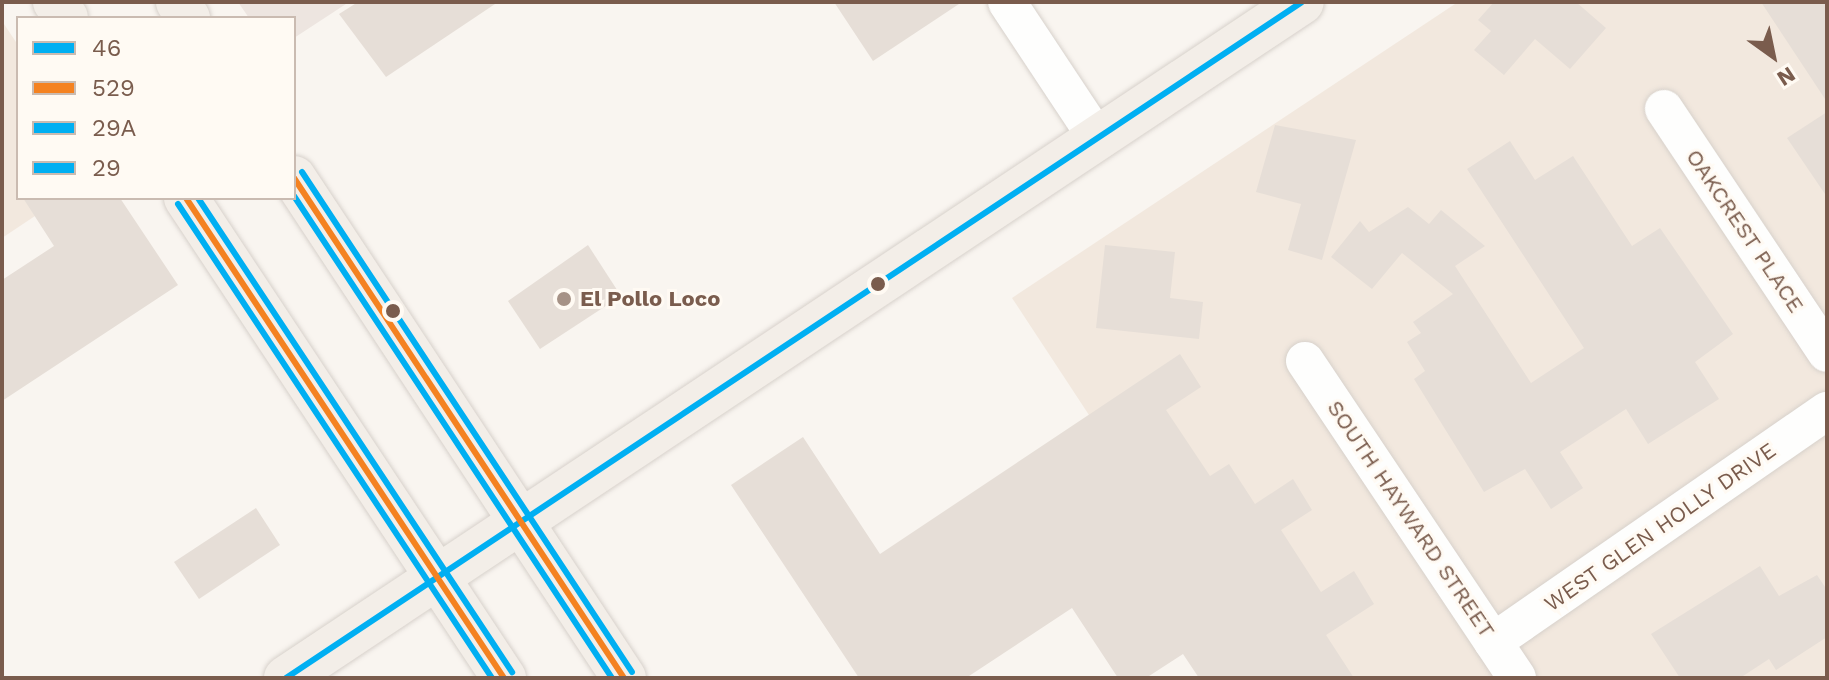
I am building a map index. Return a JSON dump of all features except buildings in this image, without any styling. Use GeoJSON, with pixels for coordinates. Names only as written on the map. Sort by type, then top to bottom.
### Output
{"type":"FeatureCollection","features":[{"type":"Feature","properties":{"kind":"main road"},"geometry":{"type":"LineString","coordinates":[[286,678],[1302,2]]}},
{"type":"Feature","properties":{"kind":"main road"},"geometry":{"type":"LineString","coordinates":[[296,181],[624,678]]}},
{"type":"Feature","properties":{"kind":"main road"},"geometry":{"type":"LineString","coordinates":[[187,200],[504,678]]}},
{"type":"Feature","properties":{"kind":"street"},"geometry":{"type":"LineString","coordinates":[[1007,2],[1097,138]]}},
{"type":"Feature","properties":{"kind":"street","name":"OAKCREST PLACE"},"geometry":{"type":"LineString","coordinates":[[1664,109],[1827,353]]}},
{"type":"Feature","properties":{"kind":"street","name":"SOUTH HAYWARD STREET"},"geometry":{"type":"LineString","coordinates":[[1305,361],[1517,678]]}},
{"type":"Feature","properties":{"kind":"street","name":"WEST GLEN HOLLY DRIVE"},"geometry":{"type":"LineString","coordinates":[[1493,642],[1827,411]]}},
{"type":"Feature","properties":{"kind":"shaded area"},"geometry":{"type":"Polygon","coordinates":[[[238,2],[349,2],[296,37],[296,16],[248,16],[238,2]]]}},
{"type":"Feature","properties":{"kind":"shaded area"},"geometry":{"type":"Polygon","coordinates":[[[1458,2],[1827,2],[1827,678],[1262,678],[1012,298],[1458,2]]]}},
{"type":"Feature","properties":{"kind":"shaded area"},"geometry":{"type":"Polygon","coordinates":[[[2,21],[16,42],[16,200],[59,200],[2,238],[2,21]]]}},
{"type":"Feature","properties":{"kind":"transit line","name":"46"},"geometry":{"type":"LineString","coordinates":[[286,678],[1302,2]]}},
{"type":"Feature","properties":{"kind":"transit line","name":"29"},"geometry":{"type":"LineString","coordinates":[[302,172],[632,672]]}},
{"type":"Feature","properties":{"kind":"transit line","name":"529"},"geometry":{"type":"LineString","coordinates":[[296,181],[624,678]]}},
{"type":"Feature","properties":{"kind":"transit line","name":"29A"},"geometry":{"type":"LineString","coordinates":[[296,199],[612,678]]}},
{"type":"Feature","properties":{"kind":"transit line","name":"529"},"geometry":{"type":"LineString","coordinates":[[187,200],[504,678]]}},
{"type":"Feature","properties":{"kind":"transit line","name":"29"},"geometry":{"type":"LineString","coordinates":[[199,200],[512,672]]}},
{"type":"Feature","properties":{"kind":"transit line","name":"29A"},"geometry":{"type":"LineString","coordinates":[[178,204],[492,678]]}},
{"type":"Feature","properties":{"kind":"place","name":"El Pollo Loco"},"geometry":{"type":"Point","coordinates":[564,299]}}]}
